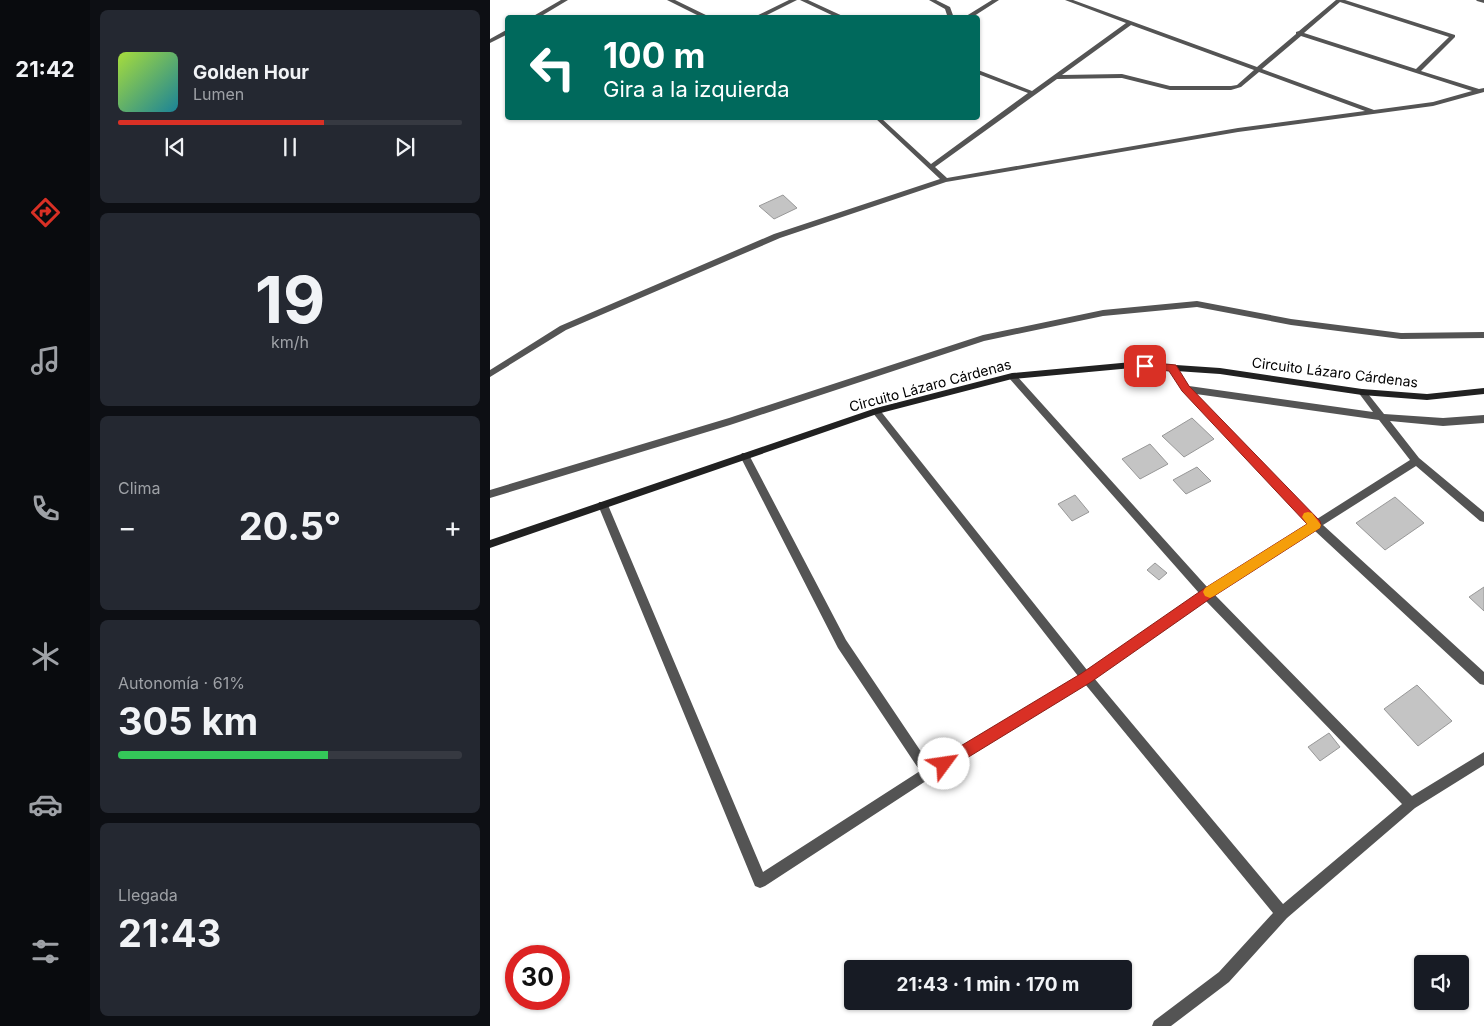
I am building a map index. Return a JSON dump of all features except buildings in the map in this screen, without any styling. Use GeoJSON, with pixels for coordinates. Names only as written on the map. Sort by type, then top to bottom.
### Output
{"type":"FeatureCollection","features":[{"type":"Feature","properties":{"kind":"street"},"geometry":{"type":"LineString","coordinates":[[538,15],[565,0]]}},
{"type":"Feature","properties":{"kind":"street"},"geometry":{"type":"LineString","coordinates":[[670,0],[702,15]]}},
{"type":"Feature","properties":{"kind":"street"},"geometry":{"type":"LineString","coordinates":[[762,15],[794,0]]}},
{"type":"Feature","properties":{"kind":"street"},"geometry":{"type":"LineString","coordinates":[[803,0],[837,15]]}},
{"type":"Feature","properties":{"kind":"street"},"geometry":{"type":"LineString","coordinates":[[932,0],[948,8],[950,15]]}},
{"type":"Feature","properties":{"kind":"street"},"geometry":{"type":"LineString","coordinates":[[971,15],[996,0]]}},
{"type":"Feature","properties":{"kind":"street"},"geometry":{"type":"LineString","coordinates":[[1068,0],[1372,112]]}},
{"type":"Feature","properties":{"kind":"street"},"geometry":{"type":"LineString","coordinates":[[1056,76],[1122,76],[1170,88],[1230,88],[1238,86],[1339,0],[1453,36],[1417,71]]}},
{"type":"Feature","properties":{"kind":"street"},"geometry":{"type":"LineString","coordinates":[[1479,0],[1484,1]]}},
{"type":"Feature","properties":{"kind":"street"},"geometry":{"type":"LineString","coordinates":[[931,167],[1131,22]]}},
{"type":"Feature","properties":{"kind":"street"},"geometry":{"type":"LineString","coordinates":[[490,40],[505,32]]}},
{"type":"Feature","properties":{"kind":"street"},"geometry":{"type":"LineString","coordinates":[[1298,33],[1481,90]]}},
{"type":"Feature","properties":{"kind":"street"},"geometry":{"type":"LineString","coordinates":[[980,73],[1033,93]]}},
{"type":"Feature","properties":{"kind":"street"},"geometry":{"type":"LineString","coordinates":[[490,374],[563,328],[778,236],[945,180],[1238,130],[1433,104],[1481,90]]}},
{"type":"Feature","properties":{"kind":"street"},"geometry":{"type":"LineString","coordinates":[[880,120],[945,180]]}},
{"type":"Feature","properties":{"kind":"street"},"geometry":{"type":"LineString","coordinates":[[490,494],[730,421],[983,338],[1103,313],[1197,304],[1291,322],[1401,336],[1484,335]]}},
{"type":"Feature","properties":{"kind":"street","name":"Circuito Lázaro Cárdenas"},"geometry":{"type":"LineString","coordinates":[[490,544],[876,411],[1012,376],[1132,364],[1220,372],[1362,392],[1427,397],[1484,391]]}},
{"type":"Feature","properties":{"kind":"street"},"geometry":{"type":"LineString","coordinates":[[1172,368],[1186,389],[1316,525],[1484,680]]}},
{"type":"Feature","properties":{"kind":"street"},"geometry":{"type":"LineString","coordinates":[[1012,376],[1207,594],[1411,804]]}},
{"type":"Feature","properties":{"kind":"street"},"geometry":{"type":"LineString","coordinates":[[1186,389],[1382,417],[1443,422],[1484,419]]}},
{"type":"Feature","properties":{"kind":"street"},"geometry":{"type":"LineString","coordinates":[[1362,392],[1416,461],[1484,518]]}},
{"type":"Feature","properties":{"kind":"street"},"geometry":{"type":"LineString","coordinates":[[876,411],[1086,678],[1282,913]]}},
{"type":"Feature","properties":{"kind":"street"},"geometry":{"type":"LineString","coordinates":[[745,456],[842,644],[928,773]]}},
{"type":"Feature","properties":{"kind":"street"},"geometry":{"type":"LineString","coordinates":[[603,505],[760,881],[928,773],[1086,678],[1207,594],[1416,461]]}},
{"type":"Feature","properties":{"kind":"street"},"geometry":{"type":"LineString","coordinates":[[1159,1026],[1224,977],[1282,913],[1411,804],[1484,758]]}},
{"type":"Feature","properties":{"kind":"slow traffic"},"geometry":{"type":"LineString","coordinates":[[1210,592],[1316,525],[1308,517]]}},
{"type":"Feature","properties":{"kind":"route"},"geometry":{"type":"LineString","coordinates":[[944,764],[1086,678],[1207,594],[1316,525],[1186,389],[1172,368],[1145,366]]}}]}
